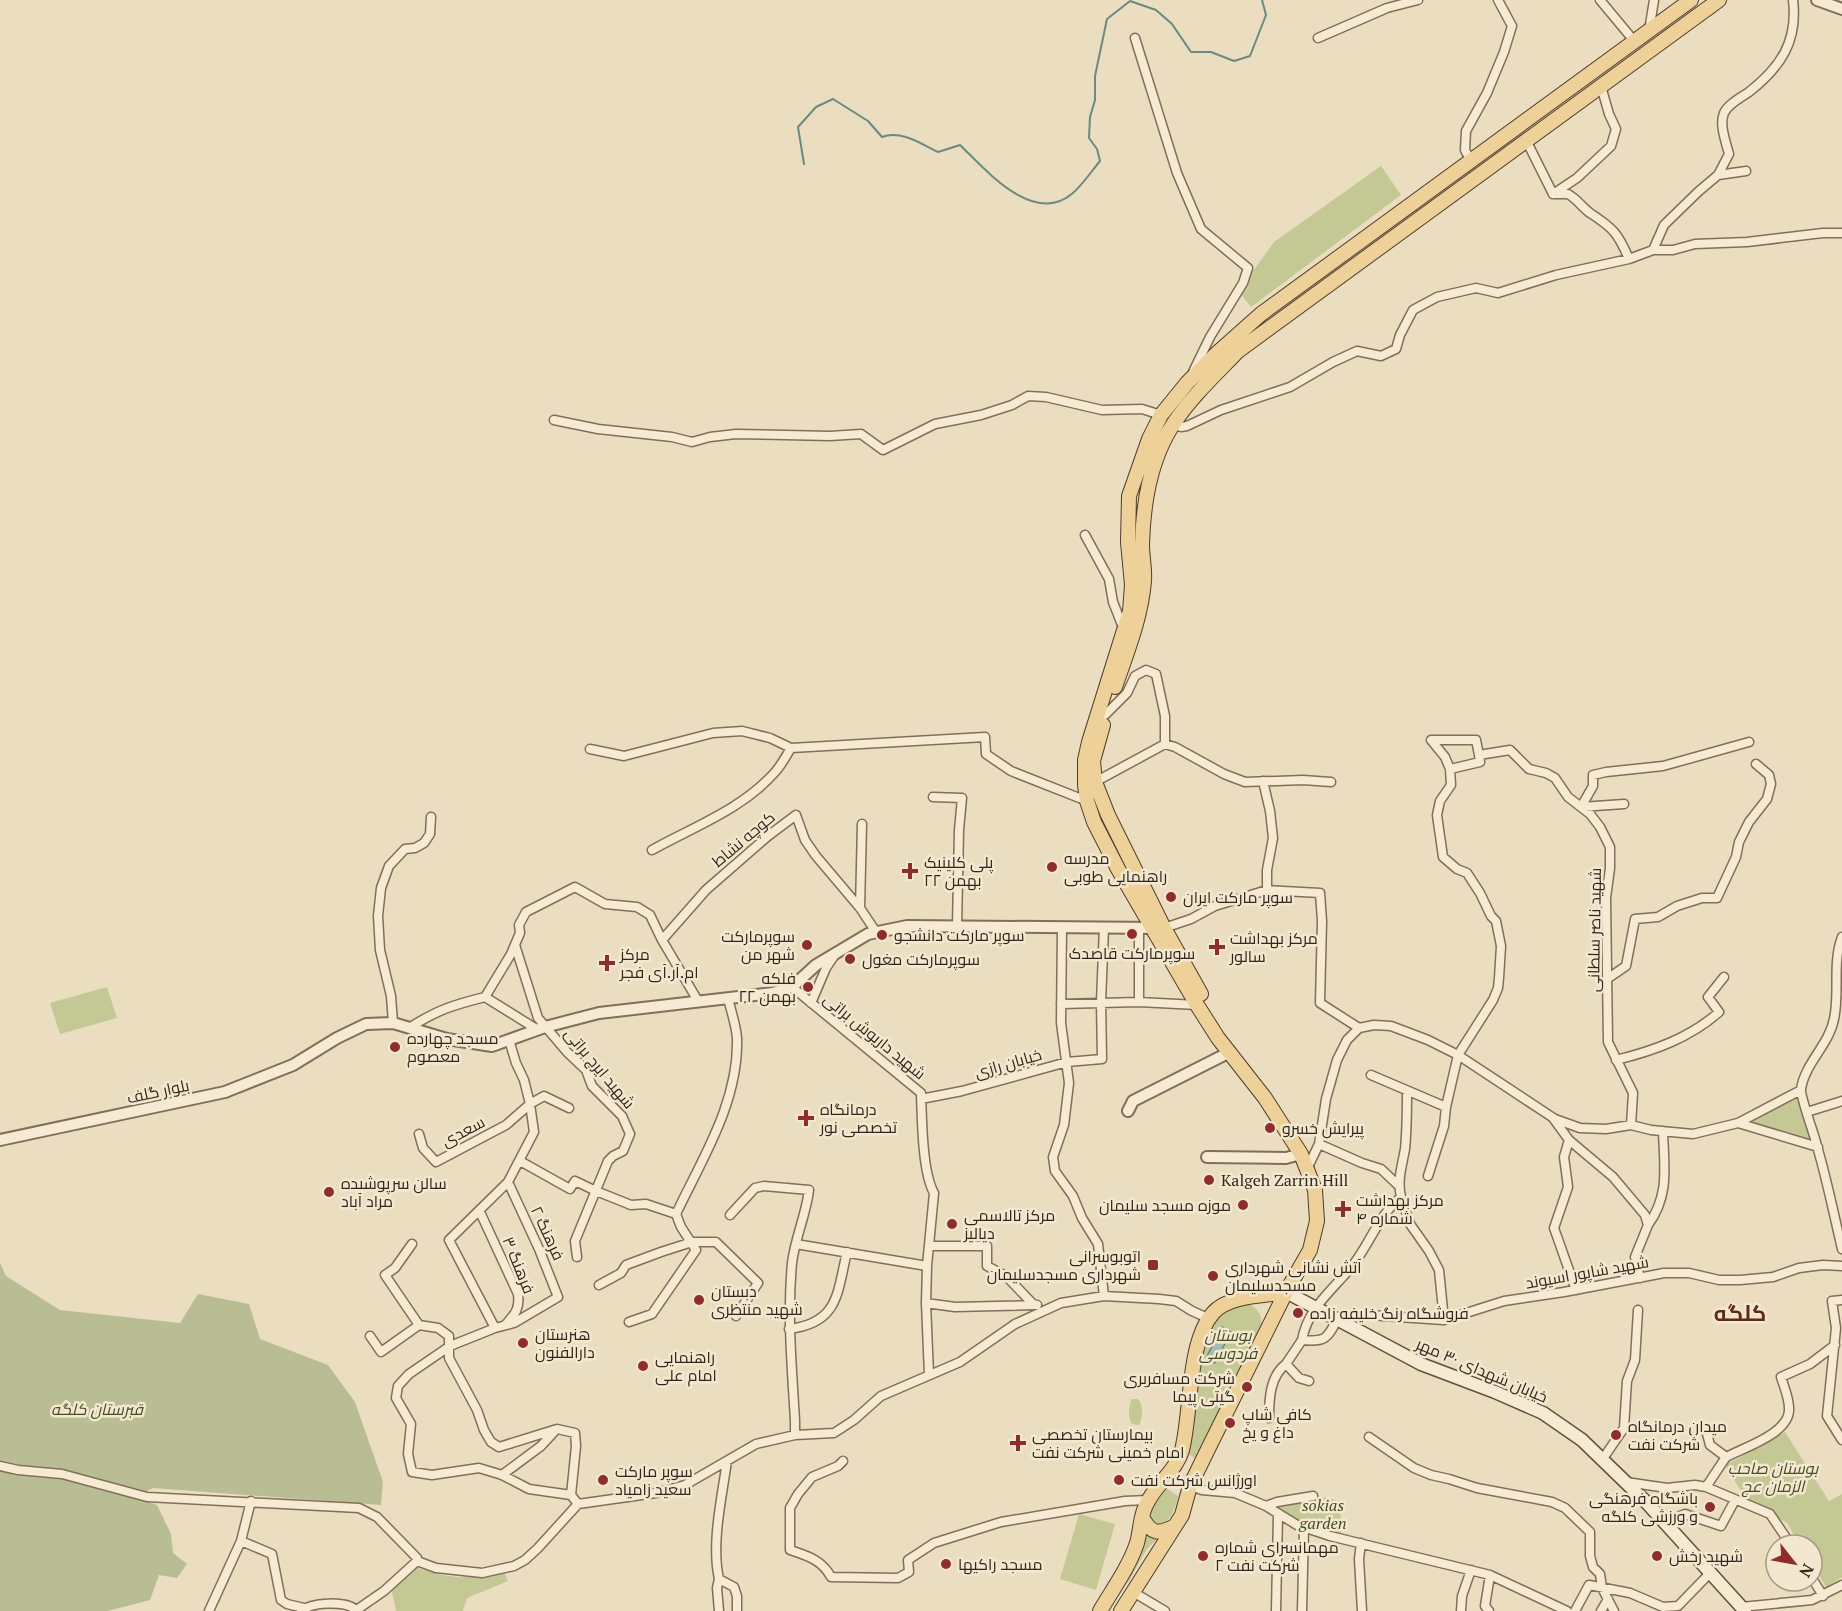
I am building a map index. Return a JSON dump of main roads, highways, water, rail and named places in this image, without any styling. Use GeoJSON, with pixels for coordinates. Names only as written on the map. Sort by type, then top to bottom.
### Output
{"type":"FeatureCollection","features":[{"type":"Feature","properties":{"kind":"main road"},"geometry":{"type":"LineString","coordinates":[[1230,1052],[1225,1035],[1152,929],[1095,782],[1093,761],[1101,720],[1130,611],[1132,585],[1128,543],[1129,496],[1149,439],[1161,415],[1187,383],[1261,314],[1692,0]]}},
{"type":"Feature","properties":{"kind":"main road"},"geometry":{"type":"LineString","coordinates":[[1121,1611],[1182,1515],[1190,1486],[1286,1292],[1310,1250],[1317,1221],[1315,1190],[1301,1154],[1265,1098],[1218,1038],[1197,1005],[1152,929],[1094,822],[1087,801],[1085,760],[1137,623],[1144,580],[1142,546],[1145,502],[1163,445],[1174,424],[1209,381],[1238,351],[1719,0]]}},
{"type":"Feature","properties":{"kind":"main road"},"geometry":{"type":"LineString","coordinates":[[1161,415],[1174,424]]}},
{"type":"Feature","properties":{"kind":"main road"},"geometry":{"type":"LineString","coordinates":[[1094,822],[1108,815]]}},
{"type":"Feature","properties":{"kind":"main road"},"geometry":{"type":"LineString","coordinates":[[1100,1611],[1128,1564],[1137,1543],[1148,1500],[1168,1475],[1182,1452],[1199,1336],[1214,1312],[1233,1300],[1286,1292]]}},
{"type":"Feature","properties":{"kind":"main road","name":"خیابان شهدای ۳۰ مهر"},"geometry":{"type":"LineString","coordinates":[[1286,1292],[1421,1364],[1544,1413],[1582,1440],[1625,1482],[1665,1522],[1743,1609]]}},
{"type":"Feature","properties":{"kind":"main road"},"geometry":{"type":"LineString","coordinates":[[1256,1297],[1270,1314],[1270,1325]]}},
{"type":"Feature","properties":{"kind":"main road"},"geometry":{"type":"LineString","coordinates":[[1168,1475],[1190,1486]]}},
{"type":"Feature","properties":{"kind":"main road"},"geometry":{"type":"LineString","coordinates":[[1142,1517],[1147,1528],[1152,1531],[1166,1531],[1175,1526]]}},
{"type":"Feature","properties":{"kind":"water"},"geometry":{"type":"Polygon","coordinates":[[[1222,1327],[1231,1332],[1215,1363],[1206,1358],[1222,1327]]]}},
{"type":"Feature","properties":{"kind":"waterway"},"geometry":{"type":"LineString","coordinates":[[804,164],[798,127],[816,107],[833,99],[868,121],[882,137],[897,135],[938,152],[960,145],[983,168],[1012,191],[1027,199],[1043,203],[1058,202],[1073,193],[1100,161],[1097,149],[1089,138],[1090,117],[1095,100],[1095,76],[1107,19],[1130,1],[1156,10],[1172,24],[1191,52],[1211,52],[1234,61],[1250,56],[1266,15],[1262,0]]}},
{"type":"Feature","properties":{"kind":"place","name":"مدرسه راهنمایی طوبی"},"geometry":{"type":"Point","coordinates":[1052,867]}},
{"type":"Feature","properties":{"kind":"place","name":"پلی کلینیک ۲۲ بهمن"},"geometry":{"type":"Point","coordinates":[910,871]}},
{"type":"Feature","properties":{"kind":"place","name":"سوپر مارکت ایران"},"geometry":{"type":"Point","coordinates":[1171,897]}},
{"type":"Feature","properties":{"kind":"place","name":"سوپرمارکت قاصدک"},"geometry":{"type":"Point","coordinates":[1132,934]}},
{"type":"Feature","properties":{"kind":"place","name":"سوپر مارکت دانشجو"},"geometry":{"type":"Point","coordinates":[882,935]}},
{"type":"Feature","properties":{"kind":"place","name":"سوپرمارکت شهر من"},"geometry":{"type":"Point","coordinates":[807,945]}},
{"type":"Feature","properties":{"kind":"place","name":"مرکز بهداشت سالور"},"geometry":{"type":"Point","coordinates":[1217,947]}},
{"type":"Feature","properties":{"kind":"place","name":"سوپرمارکت مغول"},"geometry":{"type":"Point","coordinates":[850,959]}},
{"type":"Feature","properties":{"kind":"place","name":"مرکز ام.آر.آی فجر"},"geometry":{"type":"Point","coordinates":[607,963]}},
{"type":"Feature","properties":{"kind":"place","name":"فلکه ۲۲ بهمن"},"geometry":{"type":"Point","coordinates":[808,987]}},
{"type":"Feature","properties":{"kind":"place","name":"مسجد چهارده معصوم"},"geometry":{"type":"Point","coordinates":[395,1047]}},
{"type":"Feature","properties":{"kind":"place","name":"درمانگاه تخصصی نور"},"geometry":{"type":"Point","coordinates":[806,1118]}},
{"type":"Feature","properties":{"kind":"place","name":"پیرایش خسرو"},"geometry":{"type":"Point","coordinates":[1270,1128]}},
{"type":"Feature","properties":{"kind":"place","name":"Kalgeh Zarrin Hill"},"geometry":{"type":"Point","coordinates":[1209,1180]}},
{"type":"Feature","properties":{"kind":"place","name":"سالن سرپوشیده مراد آباد"},"geometry":{"type":"Point","coordinates":[329,1192]}},
{"type":"Feature","properties":{"kind":"place","name":"موزه مسجد سلیمان"},"geometry":{"type":"Point","coordinates":[1243,1205]}},
{"type":"Feature","properties":{"kind":"place","name":"مرکز بهداشت شماره ۴"},"geometry":{"type":"Point","coordinates":[1343,1209]}},
{"type":"Feature","properties":{"kind":"place","name":"مرکز تالاسمی دیالیز"},"geometry":{"type":"Point","coordinates":[952,1224]}},
{"type":"Feature","properties":{"kind":"place","name":"اتوبوسرانی شهرداری مسجدسلیمان"},"geometry":{"type":"Point","coordinates":[1153,1265]}},
{"type":"Feature","properties":{"kind":"place","name":"آتش نشانی شهرداری مسجدسلیمان"},"geometry":{"type":"Point","coordinates":[1213,1276]}},
{"type":"Feature","properties":{"kind":"place","name":"دبستان شهید منتظری"},"geometry":{"type":"Point","coordinates":[699,1300]}},
{"type":"Feature","properties":{"kind":"place","name":"فروشگاه رنگ خلیفه زاده"},"geometry":{"type":"Point","coordinates":[1298,1313]}},
{"type":"Feature","properties":{"kind":"place","name":"هنرستان دارالفنون"},"geometry":{"type":"Point","coordinates":[523,1343]}},
{"type":"Feature","properties":{"kind":"place","name":"راهنمایی امام علی"},"geometry":{"type":"Point","coordinates":[643,1366]}},
{"type":"Feature","properties":{"kind":"place","name":"شرکت مسافربری گیتی پیما"},"geometry":{"type":"Point","coordinates":[1247,1387]}},
{"type":"Feature","properties":{"kind":"place","name":"کافی شاپ داغ و یخ"},"geometry":{"type":"Point","coordinates":[1230,1423]}},
{"type":"Feature","properties":{"kind":"place","name":"میدان درمانگاه شرکت نفت"},"geometry":{"type":"Point","coordinates":[1616,1435]}},
{"type":"Feature","properties":{"kind":"place","name":"بیمارستان تخصصی امام خمینی شرکت نفت"},"geometry":{"type":"Point","coordinates":[1018,1443]}},
{"type":"Feature","properties":{"kind":"place","name":"سوپر مارکت سعید زامیاد"},"geometry":{"type":"Point","coordinates":[603,1480]}},
{"type":"Feature","properties":{"kind":"place","name":"اورژانس شرکت نفت"},"geometry":{"type":"Point","coordinates":[1119,1480]}},
{"type":"Feature","properties":{"kind":"place","name":"باشگاه فرهنگی و ورزشی کلگه"},"geometry":{"type":"Point","coordinates":[1710,1507]}},
{"type":"Feature","properties":{"kind":"place","name":"مهمانسرای شماره ۲ شرکت نفت"},"geometry":{"type":"Point","coordinates":[1203,1556]}},
{"type":"Feature","properties":{"kind":"place","name":"شهید رخش"},"geometry":{"type":"Point","coordinates":[1657,1556]}},
{"type":"Feature","properties":{"kind":"place","name":"مسجد راکیها"},"geometry":{"type":"Point","coordinates":[946,1564]}},
{"type":"Feature","properties":{"kind":"district","name":"کلگه"},"geometry":{"type":"Point","coordinates":[1740,1313]}},
{"type":"Feature","properties":{"kind":"park label","name":"بوستان فردوسی"},"geometry":{"type":"Point","coordinates":[1228,1344]}},
{"type":"Feature","properties":{"kind":"park label","name":"قبرستان کلگه"},"geometry":{"type":"Point","coordinates":[97,1409]}},
{"type":"Feature","properties":{"kind":"park label","name":"بوستان صاحب الزمان عج"},"geometry":{"type":"Point","coordinates":[1773,1477]}},
{"type":"Feature","properties":{"kind":"park label","name":"sokias garden"},"geometry":{"type":"Point","coordinates":[1323,1514]}}]}
